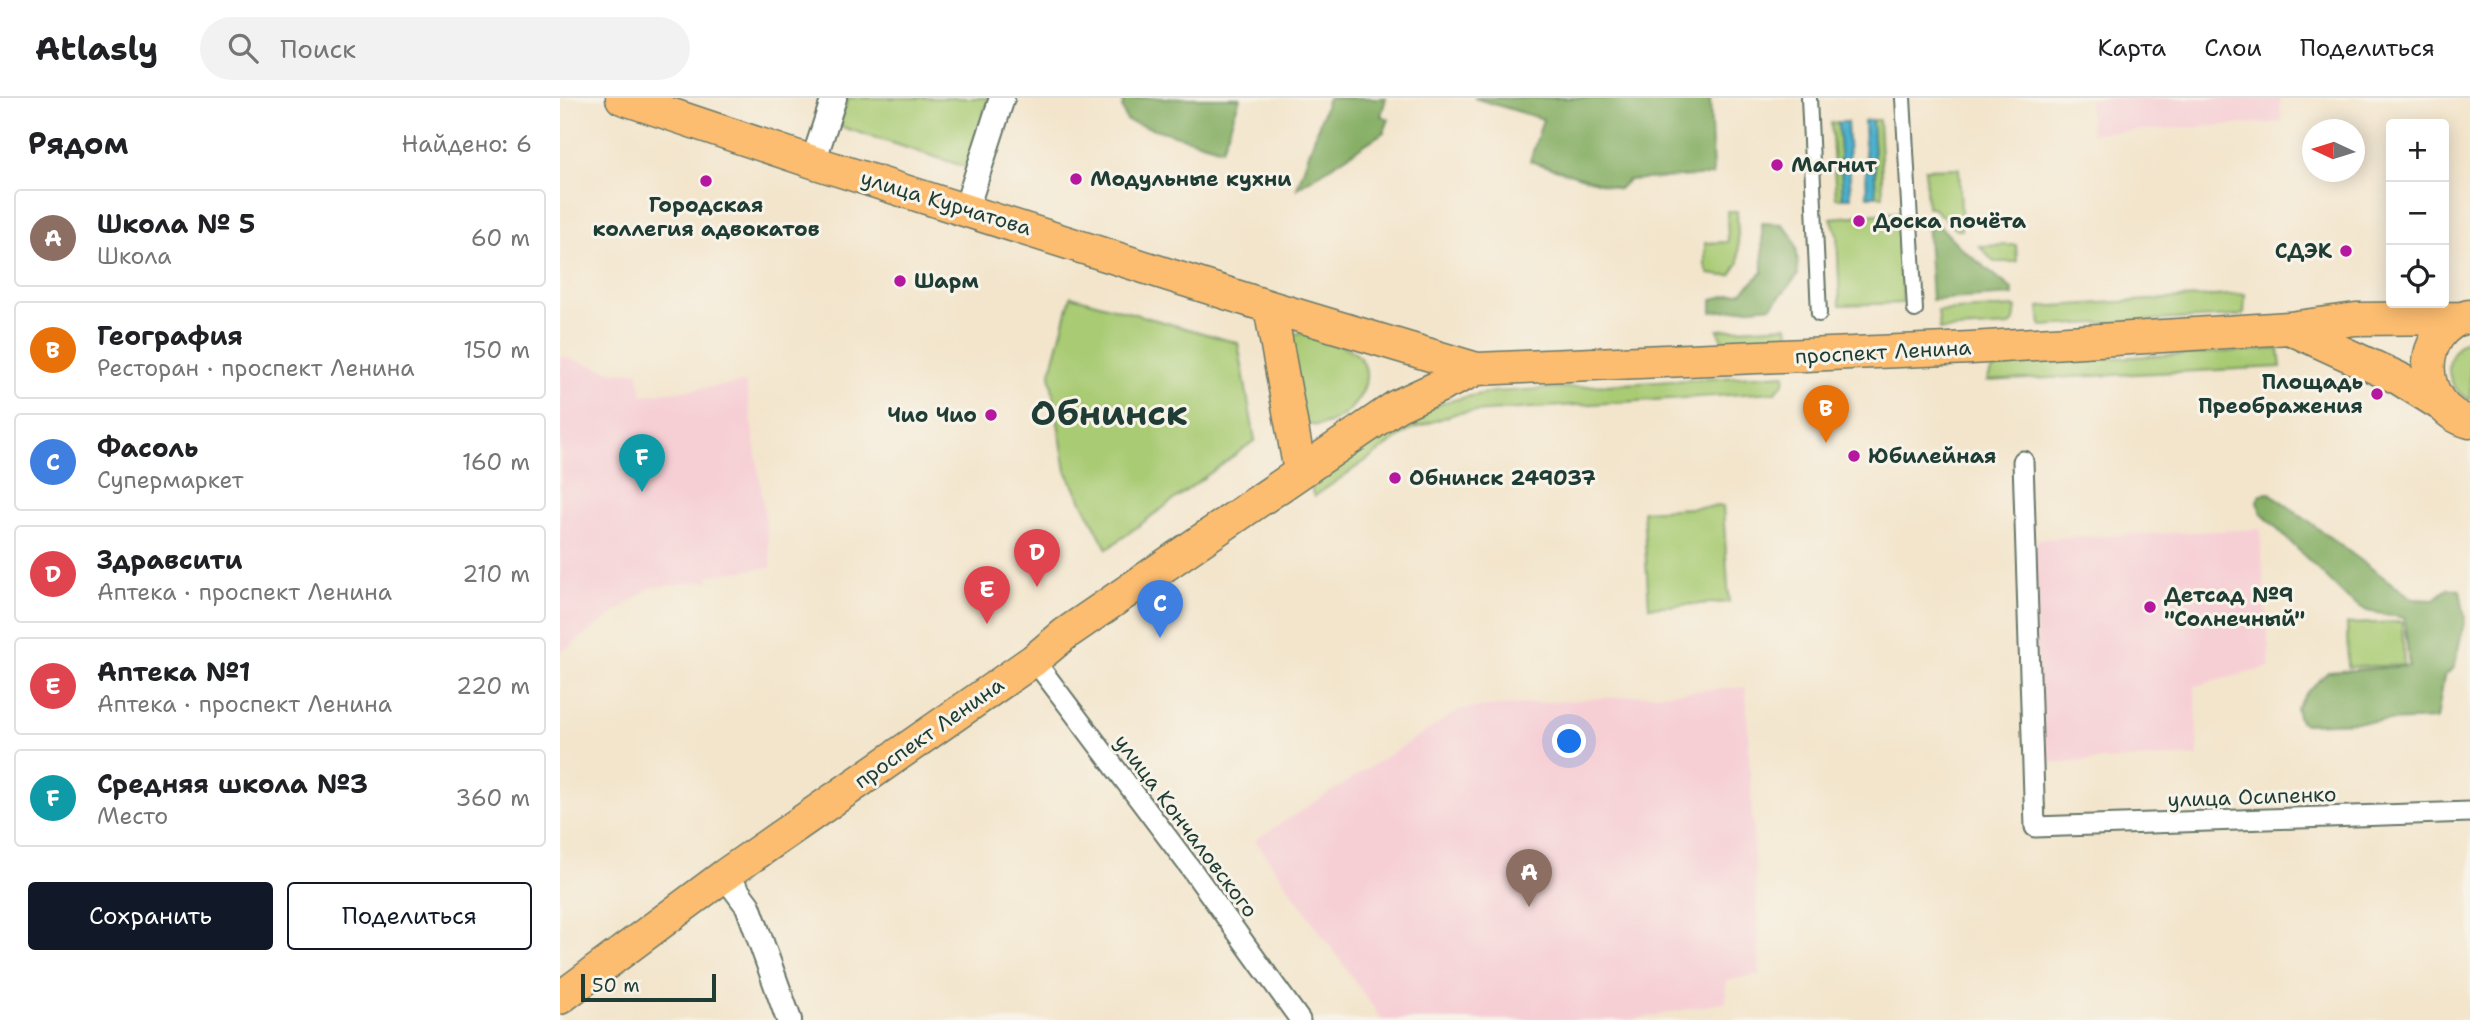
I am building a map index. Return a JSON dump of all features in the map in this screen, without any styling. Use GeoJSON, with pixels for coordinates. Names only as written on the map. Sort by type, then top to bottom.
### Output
{"type":"FeatureCollection","features":[{"type":"Feature","properties":{"kind":"main road","name":"улица Курчатова"},"geometry":{"type":"LineString","coordinates":[[622,98],[813,162],[1270,307],[1477,369]]}},
{"type":"Feature","properties":{"kind":"main road"},"geometry":{"type":"LineString","coordinates":[[1270,307],[1300,471]]}},
{"type":"Feature","properties":{"kind":"main road"},"geometry":{"type":"LineString","coordinates":[[2440,404],[2429,381],[2429,355],[2442,332],[2467,317]]}},
{"type":"Feature","properties":{"kind":"main road","name":"проспект Ленина"},"geometry":{"type":"LineString","coordinates":[[560,998],[725,875],[1300,471],[1397,406],[1477,369],[1971,348],[2289,328],[2356,319],[2467,317]]}},
{"type":"Feature","properties":{"kind":"main road","name":"проспект Ленина"},"geometry":{"type":"LineString","coordinates":[[2289,328],[2398,378],[2450,413],[2470,422]]}},
{"type":"Feature","properties":{"kind":"street"},"geometry":{"type":"LineString","coordinates":[[813,162],[834,98]]}},
{"type":"Feature","properties":{"kind":"street"},"geometry":{"type":"LineString","coordinates":[[966,209],[1002,98]]}},
{"type":"Feature","properties":{"kind":"street"},"geometry":{"type":"LineString","coordinates":[[1809,98],[1819,314]]}},
{"type":"Feature","properties":{"kind":"street"},"geometry":{"type":"LineString","coordinates":[[1903,98],[1915,310]]}},
{"type":"Feature","properties":{"kind":"street","name":"улица Осипенко"},"geometry":{"type":"LineString","coordinates":[[2023,461],[2035,827],[2470,812]]}},
{"type":"Feature","properties":{"kind":"street","name":"улица Кончаловского"},"geometry":{"type":"LineString","coordinates":[[1034,660],[1192,870],[1300,1020]]}},
{"type":"Feature","properties":{"kind":"street"},"geometry":{"type":"LineString","coordinates":[[725,875],[748,906],[789,1020]]}},
{"type":"Feature","properties":{"kind":"shaded area"},"geometry":{"type":"Polygon","coordinates":[[[2089,98],[2280,98],[2282,122],[2091,133],[2089,98]]]}},
{"type":"Feature","properties":{"kind":"shaded area"},"geometry":{"type":"Polygon","coordinates":[[[560,356],[618,373],[638,371],[642,395],[746,383],[772,567],[708,575],[709,581],[649,588],[560,653],[560,356]]]}},
{"type":"Feature","properties":{"kind":"shaded area","name":"Детсад №9 \"Солнечный\""},"geometry":{"type":"Polygon","coordinates":[[[2260,529],[2270,667],[2195,686],[2198,756],[2041,763],[2033,548],[2039,539],[2260,529]]]}},
{"type":"Feature","properties":{"kind":"shaded area"},"geometry":{"type":"Polygon","coordinates":[[[1746,687],[1760,974],[1726,981],[1726,1002],[1630,1020],[1382,1020],[1255,840],[1461,709],[1746,687]]]}},
{"type":"Feature","properties":{"kind":"green space"},"geometry":{"type":"Polygon","coordinates":[[[848,98],[989,98],[966,167],[839,126],[848,98]]]}},
{"type":"Feature","properties":{"kind":"green space"},"geometry":{"type":"Polygon","coordinates":[[[1124,98],[1240,98],[1222,149],[1127,121],[1122,109],[1124,98]]]}},
{"type":"Feature","properties":{"kind":"green space"},"geometry":{"type":"Polygon","coordinates":[[[1328,98],[1386,98],[1381,116],[1389,119],[1384,132],[1297,188],[1328,98]]]}},
{"type":"Feature","properties":{"kind":"green space"},"geometry":{"type":"Polygon","coordinates":[[[1474,98],[1710,98],[1713,175],[1628,180],[1619,189],[1530,161],[1543,119],[1474,98]]]}},
{"type":"Feature","properties":{"kind":"green space"},"geometry":{"type":"Polygon","coordinates":[[[1872,120],[1879,120],[1883,196],[1876,196],[1872,120]]]}},
{"type":"Feature","properties":{"kind":"green space"},"geometry":{"type":"Polygon","coordinates":[[[1838,122],[1843,198],[1836,198],[1831,123],[1838,122]]]}},
{"type":"Feature","properties":{"kind":"green space"},"geometry":{"type":"Polygon","coordinates":[[[1959,168],[1962,230],[1957,230],[1932,207],[1927,207],[1925,169],[1959,168]]]}},
{"type":"Feature","properties":{"kind":"green space"},"geometry":{"type":"Polygon","coordinates":[[[1727,211],[1737,211],[1739,263],[1731,275],[1709,274],[1705,265],[1705,243],[1728,242],[1727,211]]]}},
{"type":"Feature","properties":{"kind":"green space"},"geometry":{"type":"Polygon","coordinates":[[[1900,212],[1903,303],[1840,305],[1837,234],[1831,218],[1900,212]]]}},
{"type":"Feature","properties":{"kind":"green space"},"geometry":{"type":"Polygon","coordinates":[[[1927,218],[1932,218],[1961,248],[2012,289],[2013,295],[1932,300],[1927,218]]]}},
{"type":"Feature","properties":{"kind":"green space"},"geometry":{"type":"Polygon","coordinates":[[[1762,223],[1782,224],[1792,236],[1796,247],[1798,275],[1772,306],[1712,312],[1712,299],[1742,292],[1763,272],[1762,223]]]}},
{"type":"Feature","properties":{"kind":"green space"},"geometry":{"type":"Polygon","coordinates":[[[2016,245],[2017,262],[1994,262],[1979,246],[2016,245]]]}},
{"type":"Feature","properties":{"kind":"green space"},"geometry":{"type":"Polygon","coordinates":[[[2245,294],[2244,314],[2236,316],[2041,326],[2039,307],[2245,294]]]}},
{"type":"Feature","properties":{"kind":"green space"},"geometry":{"type":"Polygon","coordinates":[[[1071,296],[1238,343],[1255,440],[1107,549],[1066,471],[1050,375],[1071,296]]]}},
{"type":"Feature","properties":{"kind":"green space"},"geometry":{"type":"Polygon","coordinates":[[[2016,307],[2014,321],[2010,326],[1940,330],[1938,311],[2016,307]]]}},
{"type":"Feature","properties":{"kind":"green space"},"geometry":{"type":"Polygon","coordinates":[[[1788,326],[1790,339],[1728,342],[1721,338],[1718,330],[1788,326]]]}},
{"type":"Feature","properties":{"kind":"green space"},"geometry":{"type":"Polygon","coordinates":[[[1304,332],[1350,350],[1364,364],[1366,377],[1356,402],[1346,413],[1321,425],[1308,424],[1303,416],[1291,341],[1295,334],[1304,332]]]}},
{"type":"Feature","properties":{"kind":"green space"},"geometry":{"type":"Polygon","coordinates":[[[2470,338],[2470,400],[2454,386],[2449,369],[2454,351],[2470,338]]]}},
{"type":"Feature","properties":{"kind":"green space"},"geometry":{"type":"Polygon","coordinates":[[[2279,349],[2281,367],[1987,381],[1991,371],[2002,364],[2279,349]]]}},
{"type":"Feature","properties":{"kind":"green space"},"geometry":{"type":"Polygon","coordinates":[[[1785,374],[1784,383],[1775,392],[1457,413],[1410,430],[1315,496],[1312,492],[1312,485],[1389,429],[1422,411],[1459,398],[1493,392],[1785,374]]]}},
{"type":"Feature","properties":{"kind":"green space"},"geometry":{"type":"Polygon","coordinates":[[[2270,493],[2413,599],[2434,600],[2448,588],[2460,590],[2465,618],[2454,668],[2444,676],[2437,719],[2305,724],[2299,720],[2296,709],[2308,691],[2328,672],[2409,666],[2404,618],[2367,611],[2348,599],[2261,513],[2257,501],[2261,494],[2270,493]]]}},
{"type":"Feature","properties":{"kind":"green space"},"geometry":{"type":"Polygon","coordinates":[[[1723,506],[1729,602],[1649,607],[1643,511],[1723,506]]]}},
{"type":"Feature","properties":{"kind":"green space"},"geometry":{"type":"Polygon","coordinates":[[[2402,622],[2404,665],[2348,667],[2347,624],[2402,622]]]}},
{"type":"Feature","properties":{"kind":"water"},"geometry":{"type":"Polygon","coordinates":[[[1872,120],[1876,196],[1867,196],[1864,121],[1872,120]]]}},
{"type":"Feature","properties":{"kind":"water"},"geometry":{"type":"Polygon","coordinates":[[[1838,122],[1847,122],[1851,198],[1843,198],[1838,122]]]}},
{"type":"Feature","properties":{"kind":"place","name":"Магнит"},"geometry":{"type":"Point","coordinates":[1777,165]}},
{"type":"Feature","properties":{"kind":"place","name":"Модульные кухни"},"geometry":{"type":"Point","coordinates":[1076,179]}},
{"type":"Feature","properties":{"kind":"place","name":"Городская коллегия адвокатов"},"geometry":{"type":"Point","coordinates":[706,181]}},
{"type":"Feature","properties":{"kind":"place","name":"Доска почёта"},"geometry":{"type":"Point","coordinates":[1859,221]}},
{"type":"Feature","properties":{"kind":"place","name":"СДЭК"},"geometry":{"type":"Point","coordinates":[2346,251]}},
{"type":"Feature","properties":{"kind":"place","name":"Шарм"},"geometry":{"type":"Point","coordinates":[900,281]}},
{"type":"Feature","properties":{"kind":"place","name":"Площадь Преображения"},"geometry":{"type":"Point","coordinates":[2377,394]}},
{"type":"Feature","properties":{"kind":"place","name":"Чио Чио"},"geometry":{"type":"Point","coordinates":[991,415]}},
{"type":"Feature","properties":{"kind":"place","name":"География"},"geometry":{"type":"Point","coordinates":[1826,443]}},
{"type":"Feature","properties":{"kind":"place","name":"Юбилейная"},"geometry":{"type":"Point","coordinates":[1854,456]}},
{"type":"Feature","properties":{"kind":"place","name":"Обнинск 249037"},"geometry":{"type":"Point","coordinates":[1395,478]}},
{"type":"Feature","properties":{"kind":"place","name":"Средняя школа №3"},"geometry":{"type":"Point","coordinates":[642,492]}},
{"type":"Feature","properties":{"kind":"place","name":"Здравсити"},"geometry":{"type":"Point","coordinates":[1037,587]}},
{"type":"Feature","properties":{"kind":"place","name":"Детсад №9 \"Солнечный\""},"geometry":{"type":"Point","coordinates":[2150,607]}},
{"type":"Feature","properties":{"kind":"place","name":"Аптека №1"},"geometry":{"type":"Point","coordinates":[987,624]}},
{"type":"Feature","properties":{"kind":"place","name":"Фасоль"},"geometry":{"type":"Point","coordinates":[1160,638]}},
{"type":"Feature","properties":{"kind":"place","name":"Школа № 5"},"geometry":{"type":"Point","coordinates":[1529,907]}},
{"type":"Feature","properties":{"kind":"district","name":"Обнинск"},"geometry":{"type":"Point","coordinates":[1109,412]}}]}
